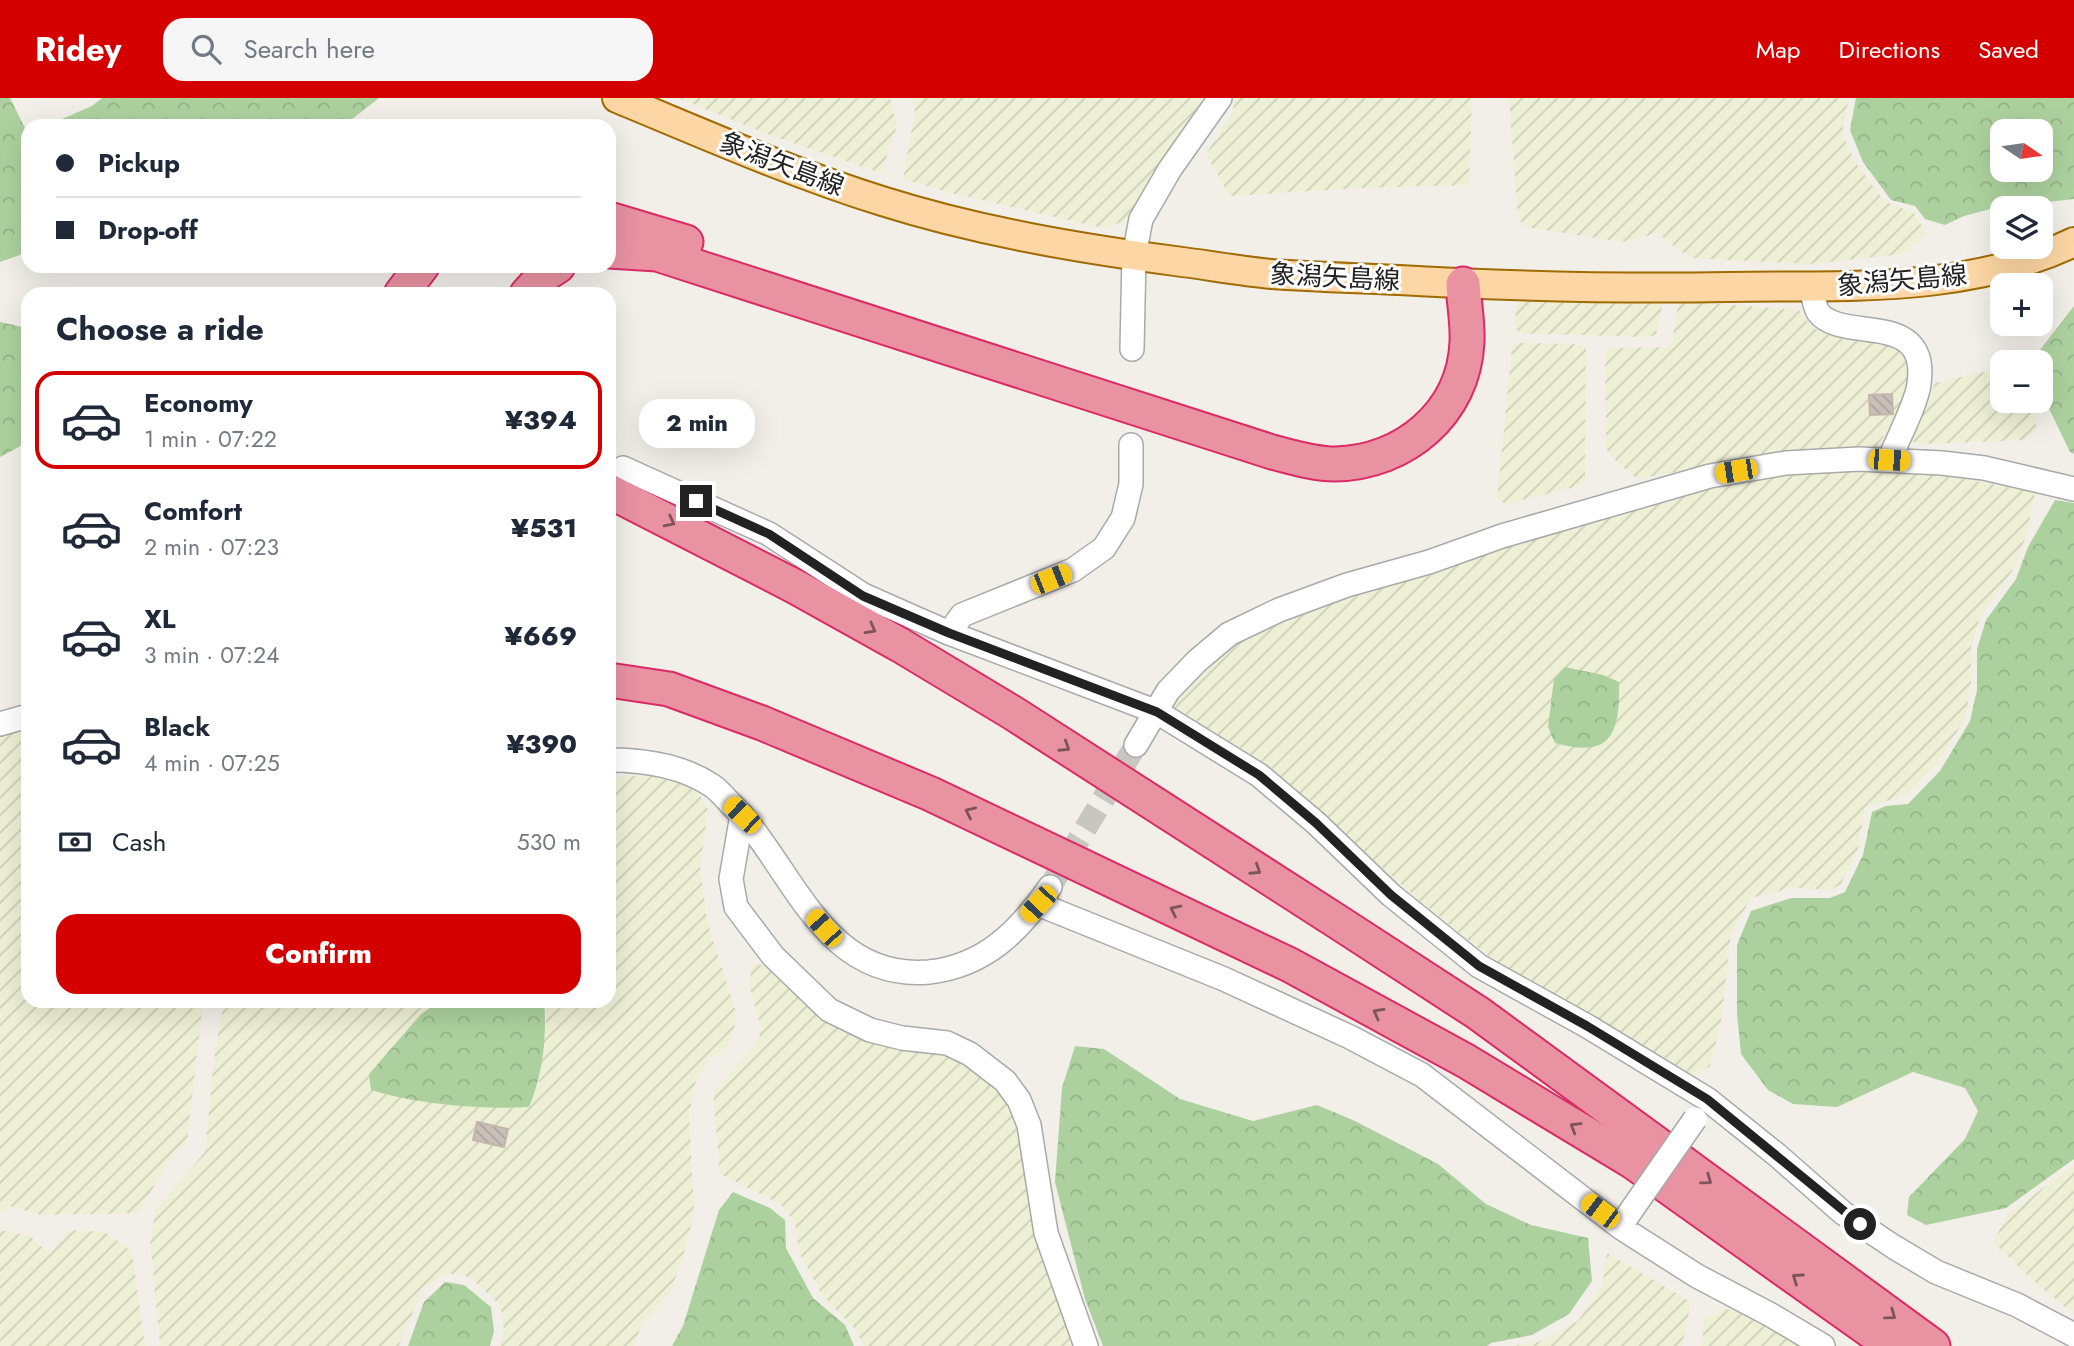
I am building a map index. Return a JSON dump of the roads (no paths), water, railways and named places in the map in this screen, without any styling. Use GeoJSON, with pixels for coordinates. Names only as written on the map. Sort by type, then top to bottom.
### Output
{"type":"FeatureCollection","features":[{"type":"Feature","properties":{"kind":"highway"},"geometry":{"type":"LineString","coordinates":[[616,221],[1280,432],[1308,440],[1338,443],[1364,440],[1389,430],[1411,415],[1428,394],[1440,369],[1463,284]]}},
{"type":"Feature","properties":{"kind":"highway"},"geometry":{"type":"LineString","coordinates":[[616,251],[657,254],[1272,452],[1334,464],[1363,461],[1392,453],[1415,440],[1436,421],[1452,398],[1461,373],[1467,343],[1463,284]]}},
{"type":"Feature","properties":{"kind":"highway"},"geometry":{"type":"LineString","coordinates":[[533,287],[547,273]]}},
{"type":"Feature","properties":{"kind":"highway"},"geometry":{"type":"LineString","coordinates":[[616,480],[1013,713],[1478,1013],[1643,1151],[1892,1346]]}},
{"type":"Feature","properties":{"kind":"highway"},"geometry":{"type":"LineString","coordinates":[[616,681],[669,690],[708,702],[956,806],[1290,965],[1466,1061],[1643,1151],[1933,1346]]}},
{"type":"Feature","properties":{"kind":"main road","name":"象潟矢島線"},"geometry":{"type":"LineString","coordinates":[[617,98],[742,150],[882,201],[961,223],[1134,256],[1268,274],[1463,284],[1670,288],[1850,287],[1976,274],[2041,258],[2074,242]]}},
{"type":"Feature","properties":{"kind":"street"},"geometry":{"type":"LineString","coordinates":[[1132,349],[1134,256],[1141,219],[1170,169],[1220,98]]}},
{"type":"Feature","properties":{"kind":"street"},"geometry":{"type":"LineString","coordinates":[[1810,286],[1818,312],[1833,322],[1882,331],[1910,343],[1919,356],[1919,385],[1889,460]]}},
{"type":"Feature","properties":{"kind":"street"},"geometry":{"type":"LineString","coordinates":[[949,633],[962,615],[1073,570],[1104,548],[1123,518],[1131,484],[1131,445]]}},
{"type":"Feature","properties":{"kind":"street"},"geometry":{"type":"LineString","coordinates":[[1136,745],[1168,691],[1197,661],[1229,634],[1279,610],[1502,536],[1710,476],[1786,463],[1889,460],[1984,468],[2074,489]]}},
{"type":"Feature","properties":{"kind":"street"},"geometry":{"type":"LineString","coordinates":[[616,480],[769,534],[863,596],[949,633],[1157,712],[1259,775],[1316,823],[1391,895],[1479,966],[1587,1026],[1707,1099],[1843,1213],[1894,1247],[1936,1272],[2017,1306],[2074,1335]]}},
{"type":"Feature","properties":{"kind":"street"},"geometry":{"type":"LineString","coordinates":[[0,724],[21,718]]}},
{"type":"Feature","properties":{"kind":"street"},"geometry":{"type":"LineString","coordinates":[[616,760],[671,767],[711,785],[742,815],[777,861],[808,910],[840,945],[872,965],[910,973],[946,970],[982,958],[1006,937],[1044,896],[1350,1037],[1422,1076],[1697,1276],[1823,1346]]}},
{"type":"Feature","properties":{"kind":"street"},"geometry":{"type":"LineString","coordinates":[[742,815],[731,879],[736,907],[773,956],[829,1010],[870,1030],[902,1038],[947,1043],[970,1054],[1005,1081],[1019,1100],[1029,1125],[1046,1233],[1086,1346]]}},
{"type":"Feature","properties":{"kind":"street"},"geometry":{"type":"LineString","coordinates":[[1623,1222],[1707,1099]]}},
{"type":"Feature","properties":{"kind":"tunnel"},"geometry":{"type":"LineString","coordinates":[[1050,887],[1136,745]]}}]}
